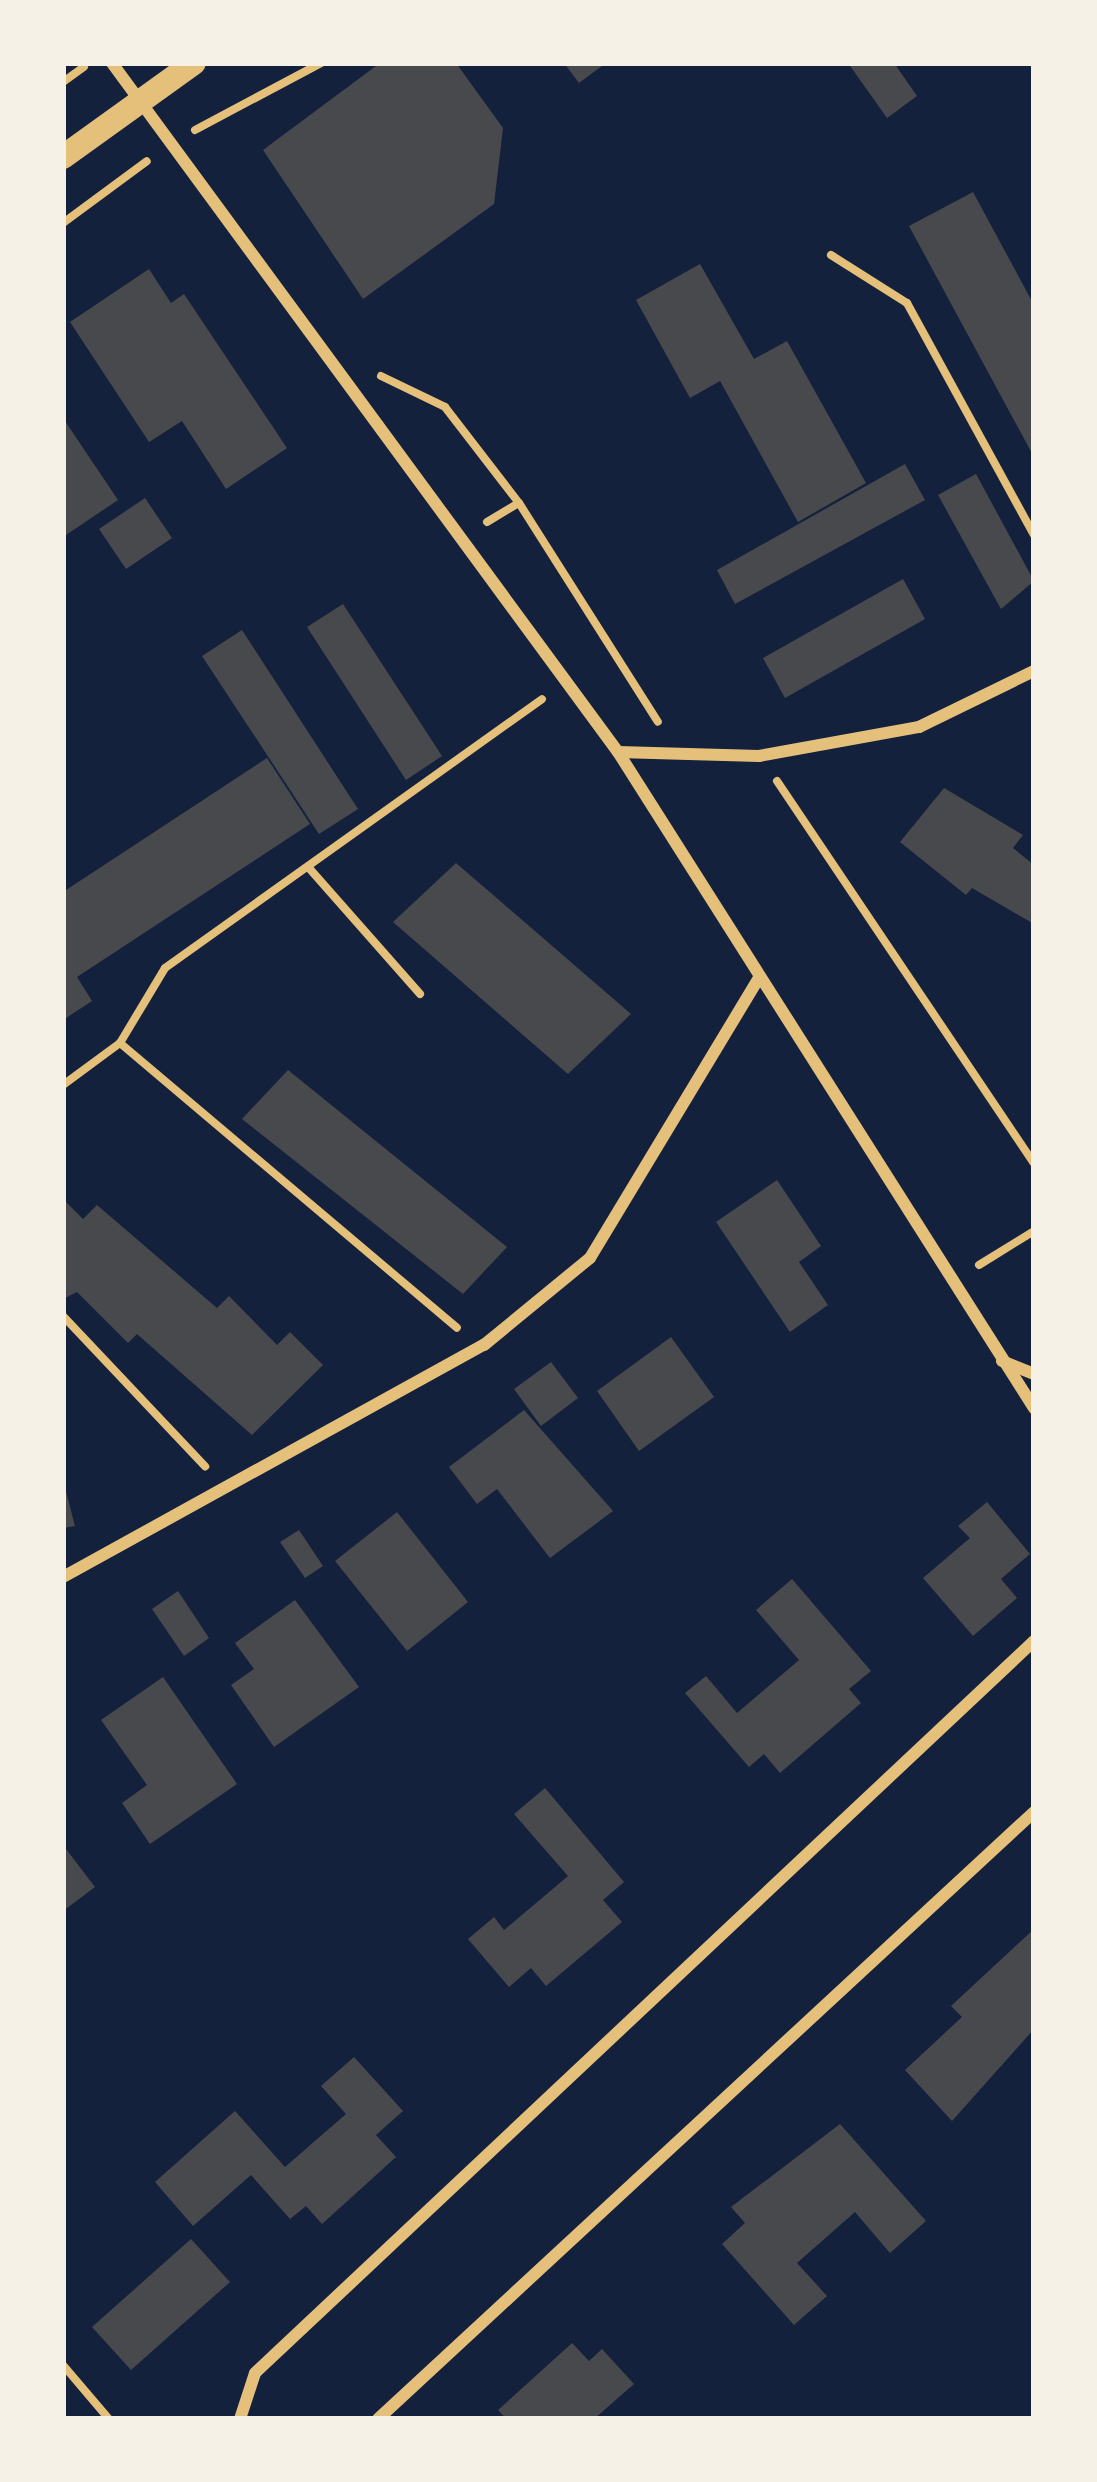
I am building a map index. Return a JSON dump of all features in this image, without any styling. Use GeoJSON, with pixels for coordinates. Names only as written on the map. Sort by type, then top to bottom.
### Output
{"type":"FeatureCollection","features":[{"type":"Feature","properties":{"kind":"main road"},"geometry":{"type":"LineString","coordinates":[[63,158],[194,63]]}},
{"type":"Feature","properties":{"kind":"street"},"geometry":{"type":"LineString","coordinates":[[112,63],[352,394],[466,534],[618,752],[947,1285],[1034,1408]]}},
{"type":"Feature","properties":{"kind":"street"},"geometry":{"type":"LineString","coordinates":[[618,752],[760,755],[919,727],[1034,670]]}},
{"type":"Feature","properties":{"kind":"street"},"geometry":{"type":"LineString","coordinates":[[63,1577],[484,1345],[590,1258],[758,980]]}},
{"type":"Feature","properties":{"kind":"street"},"geometry":{"type":"LineString","coordinates":[[997,1359],[1034,1375]]}},
{"type":"Feature","properties":{"kind":"street"},"geometry":{"type":"LineString","coordinates":[[240,2419],[255,2373],[1034,1641]]}},
{"type":"Feature","properties":{"kind":"street"},"geometry":{"type":"LineString","coordinates":[[378,2419],[1034,1812]]}},
{"type":"Feature","properties":{"kind":"path"},"geometry":{"type":"LineString","coordinates":[[63,82],[91,63]]}},
{"type":"Feature","properties":{"kind":"path"},"geometry":{"type":"LineString","coordinates":[[831,255],[907,302],[1034,535]]}},
{"type":"Feature","properties":{"kind":"path"},"geometry":{"type":"LineString","coordinates":[[352,394],[387,372],[445,407],[519,503],[679,754]]}},
{"type":"Feature","properties":{"kind":"path"},"geometry":{"type":"LineString","coordinates":[[466,534],[519,503]]}},
{"type":"Feature","properties":{"kind":"path"},"geometry":{"type":"LineString","coordinates":[[63,1085],[120,1042],[165,968],[309,868],[353,825],[566,683]]}},
{"type":"Feature","properties":{"kind":"path"},"geometry":{"type":"LineString","coordinates":[[760,755],[1034,1163]]}},
{"type":"Feature","properties":{"kind":"path"},"geometry":{"type":"LineString","coordinates":[[309,868],[420,994]]}},
{"type":"Feature","properties":{"kind":"path"},"geometry":{"type":"LineString","coordinates":[[120,1042],[484,1345]]}},
{"type":"Feature","properties":{"kind":"path"},"geometry":{"type":"LineString","coordinates":[[947,1285],[1034,1231]]}},
{"type":"Feature","properties":{"kind":"path"},"geometry":{"type":"LineString","coordinates":[[63,1316],[228,1488]]}},
{"type":"Feature","properties":{"kind":"path"},"geometry":{"type":"LineString","coordinates":[[63,2365],[109,2419]]}},
{"type":"Feature","properties":{"kind":"building"},"geometry":{"type":"Polygon","coordinates":[[[380,63],[456,63],[503,128],[494,204],[363,299],[263,150],[380,63]]]}},
{"type":"Feature","properties":{"kind":"building"},"geometry":{"type":"Polygon","coordinates":[[[564,63],[606,63],[579,83],[564,63]]]}},
{"type":"Feature","properties":{"kind":"building"},"geometry":{"type":"Polygon","coordinates":[[[848,63],[894,63],[917,96],[887,118],[848,63]]]}},
{"type":"Feature","properties":{"kind":"building"},"geometry":{"type":"Polygon","coordinates":[[[973,192],[1034,305],[1034,457],[909,226],[973,192]]]}},
{"type":"Feature","properties":{"kind":"building"},"geometry":{"type":"Polygon","coordinates":[[[700,264],[754,359],[787,341],[866,483],[798,522],[720,381],[690,398],[636,300],[700,264]]]}},
{"type":"Feature","properties":{"kind":"building"},"geometry":{"type":"Polygon","coordinates":[[[149,269],[171,303],[184,294],[287,448],[226,489],[182,421],[149,442],[70,322],[149,269]]]}},
{"type":"Feature","properties":{"kind":"building"},"geometry":{"type":"Polygon","coordinates":[[[63,418],[118,500],[63,537],[63,418]]]}},
{"type":"Feature","properties":{"kind":"building"},"geometry":{"type":"Polygon","coordinates":[[[905,464],[925,500],[735,604],[717,570],[905,464]]]}},
{"type":"Feature","properties":{"kind":"building"},"geometry":{"type":"Polygon","coordinates":[[[976,474],[1034,581],[1001,609],[938,495],[976,474]]]}},
{"type":"Feature","properties":{"kind":"building"},"geometry":{"type":"Polygon","coordinates":[[[145,498],[172,538],[126,569],[99,529],[145,498]]]}},
{"type":"Feature","properties":{"kind":"building"},"geometry":{"type":"Polygon","coordinates":[[[903,579],[925,619],[785,698],[763,658],[903,579]]]}},
{"type":"Feature","properties":{"kind":"building"},"geometry":{"type":"Polygon","coordinates":[[[343,604],[442,756],[406,780],[307,627],[343,604]]]}},
{"type":"Feature","properties":{"kind":"building"},"geometry":{"type":"Polygon","coordinates":[[[242,630],[358,809],[319,834],[202,656],[242,630]]]}},
{"type":"Feature","properties":{"kind":"building"},"geometry":{"type":"Polygon","coordinates":[[[267,758],[310,824],[77,977],[92,1001],[63,1020],[63,892],[267,758]]]}},
{"type":"Feature","properties":{"kind":"building"},"geometry":{"type":"Polygon","coordinates":[[[944,788],[1023,835],[1013,848],[1034,865],[1034,924],[972,888],[966,895],[900,842],[944,788]]]}},
{"type":"Feature","properties":{"kind":"building"},"geometry":{"type":"Polygon","coordinates":[[[456,863],[631,1014],[568,1074],[393,922],[456,863]]]}},
{"type":"Feature","properties":{"kind":"building"},"geometry":{"type":"Polygon","coordinates":[[[288,1070],[507,1247],[463,1294],[242,1119],[288,1070]]]}},
{"type":"Feature","properties":{"kind":"building"},"geometry":{"type":"Polygon","coordinates":[[[777,1180],[821,1246],[799,1262],[828,1305],[790,1332],[716,1222],[777,1180]]]}},
{"type":"Feature","properties":{"kind":"building"},"geometry":{"type":"Polygon","coordinates":[[[63,1199],[83,1219],[97,1205],[217,1308],[229,1296],[277,1345],[290,1332],[323,1365],[252,1435],[137,1334],[128,1343],[77,1292],[63,1299],[63,1199]]]}},
{"type":"Feature","properties":{"kind":"building"},"geometry":{"type":"Polygon","coordinates":[[[671,1337],[714,1397],[639,1451],[597,1391],[671,1337]]]}},
{"type":"Feature","properties":{"kind":"building"},"geometry":{"type":"Polygon","coordinates":[[[551,1362],[578,1398],[541,1426],[514,1389],[551,1362]]]}},
{"type":"Feature","properties":{"kind":"building"},"geometry":{"type":"Polygon","coordinates":[[[524,1410],[613,1511],[550,1558],[497,1489],[477,1504],[449,1467],[524,1410]]]}},
{"type":"Feature","properties":{"kind":"building"},"geometry":{"type":"Polygon","coordinates":[[[63,1480],[75,1526],[63,1528],[63,1480]]]}},
{"type":"Feature","properties":{"kind":"building"},"geometry":{"type":"Polygon","coordinates":[[[987,1502],[1030,1554],[1001,1579],[1017,1598],[973,1636],[923,1578],[970,1538],[958,1526],[987,1502]]]}},
{"type":"Feature","properties":{"kind":"building"},"geometry":{"type":"Polygon","coordinates":[[[397,1512],[468,1602],[407,1651],[335,1561],[397,1512]]]}},
{"type":"Feature","properties":{"kind":"building"},"geometry":{"type":"Polygon","coordinates":[[[299,1530],[323,1566],[305,1578],[280,1542],[299,1530]]]}},
{"type":"Feature","properties":{"kind":"building"},"geometry":{"type":"Polygon","coordinates":[[[792,1579],[871,1671],[849,1689],[861,1703],[780,1773],[764,1754],[749,1767],[685,1693],[706,1676],[737,1713],[799,1660],[756,1610],[792,1579]]]}},
{"type":"Feature","properties":{"kind":"building"},"geometry":{"type":"Polygon","coordinates":[[[178,1591],[209,1638],[184,1656],[152,1609],[178,1591]]]}},
{"type":"Feature","properties":{"kind":"building"},"geometry":{"type":"Polygon","coordinates":[[[295,1600],[359,1687],[274,1747],[231,1685],[254,1669],[235,1643],[295,1600]]]}},
{"type":"Feature","properties":{"kind":"building"},"geometry":{"type":"Polygon","coordinates":[[[163,1677],[237,1784],[150,1844],[122,1803],[147,1785],[101,1720],[163,1677]]]}},
{"type":"Feature","properties":{"kind":"building"},"geometry":{"type":"Polygon","coordinates":[[[545,1788],[624,1882],[603,1900],[622,1922],[546,1986],[531,1968],[509,1987],[468,1939],[494,1917],[504,1930],[568,1876],[514,1814],[545,1788]]]}},
{"type":"Feature","properties":{"kind":"building"},"geometry":{"type":"Polygon","coordinates":[[[63,1845],[95,1887],[63,1911],[63,1845]]]}},
{"type":"Feature","properties":{"kind":"building"},"geometry":{"type":"Polygon","coordinates":[[[1034,1929],[1034,2029],[952,2121],[905,2070],[962,2017],[951,2006],[1034,1929]]]}},
{"type":"Feature","properties":{"kind":"building"},"geometry":{"type":"Polygon","coordinates":[[[354,2057],[403,2111],[376,2135],[396,2157],[322,2224],[306,2206],[290,2219],[251,2175],[193,2226],[155,2182],[235,2111],[285,2167],[346,2114],[321,2086],[354,2057]]]}},
{"type":"Feature","properties":{"kind":"building"},"geometry":{"type":"Polygon","coordinates":[[[840,2124],[926,2221],[890,2253],[855,2212],[797,2263],[827,2296],[794,2325],[722,2244],[745,2223],[731,2207],[840,2124]]]}},
{"type":"Feature","properties":{"kind":"building"},"geometry":{"type":"Polygon","coordinates":[[[191,2239],[230,2282],[131,2370],[92,2327],[191,2239]]]}},
{"type":"Feature","properties":{"kind":"building"},"geometry":{"type":"Polygon","coordinates":[[[572,2343],[589,2361],[602,2349],[634,2384],[594,2419],[506,2419],[498,2410],[572,2343]]]}}]}
